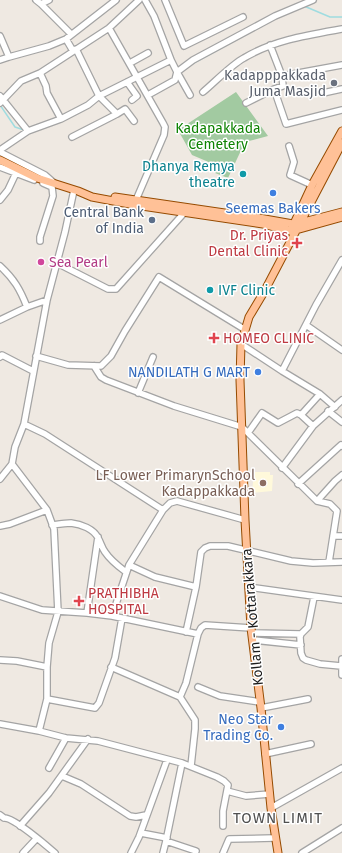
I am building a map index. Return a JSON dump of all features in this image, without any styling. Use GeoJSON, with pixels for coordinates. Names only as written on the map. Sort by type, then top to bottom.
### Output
{"type":"FeatureCollection","features":[{"type":"Feature","properties":{"kind":"main road"},"geometry":{"type":"LineString","coordinates":[[295,227],[312,185],[342,131]]}},
{"type":"Feature","properties":{"kind":"main road"},"geometry":{"type":"LineString","coordinates":[[295,227],[342,143]]}},
{"type":"Feature","properties":{"kind":"main road"},"geometry":{"type":"LineString","coordinates":[[0,160],[55,186],[136,200],[259,218],[295,227],[342,212]]}},
{"type":"Feature","properties":{"kind":"main road"},"geometry":{"type":"LineString","coordinates":[[76,190],[92,197],[135,205],[263,224],[295,227],[342,217]]}},
{"type":"Feature","properties":{"kind":"main road","name":"Kollam - Kottarakkara"},"geometry":{"type":"LineString","coordinates":[[278,853],[274,838],[248,587],[240,380],[241,344],[248,317],[264,292],[295,227]]}},
{"type":"Feature","properties":{"kind":"street"},"geometry":{"type":"LineString","coordinates":[[38,2],[48,0]]}},
{"type":"Feature","properties":{"kind":"street"},"geometry":{"type":"LineString","coordinates":[[0,60],[49,46],[68,36],[116,0]]}},
{"type":"Feature","properties":{"kind":"street"},"geometry":{"type":"LineString","coordinates":[[28,131],[1,100],[21,82],[40,73],[110,28],[139,0]]}},
{"type":"Feature","properties":{"kind":"street"},"geometry":{"type":"LineString","coordinates":[[145,0],[154,16],[171,60],[190,95]]}},
{"type":"Feature","properties":{"kind":"street"},"geometry":{"type":"LineString","coordinates":[[165,0],[184,46],[243,17]]}},
{"type":"Feature","properties":{"kind":"street"},"geometry":{"type":"LineString","coordinates":[[148,95],[175,80],[177,72],[192,60],[275,16],[313,0]]}},
{"type":"Feature","properties":{"kind":"street"},"geometry":{"type":"LineString","coordinates":[[38,2],[68,36],[99,96],[117,114]]}},
{"type":"Feature","properties":{"kind":"street"},"geometry":{"type":"LineString","coordinates":[[110,28],[165,127],[164,135],[136,200]]}},
{"type":"Feature","properties":{"kind":"street"},"geometry":{"type":"LineString","coordinates":[[203,92],[243,58],[270,45],[306,35],[342,29]]}},
{"type":"Feature","properties":{"kind":"street"},"geometry":{"type":"LineString","coordinates":[[0,36],[9,57]]}},
{"type":"Feature","properties":{"kind":"street"},"geometry":{"type":"LineString","coordinates":[[246,103],[283,86],[282,76],[270,45]]}},
{"type":"Feature","properties":{"kind":"street"},"geometry":{"type":"LineString","coordinates":[[130,63],[148,53]]}},
{"type":"Feature","properties":{"kind":"street"},"geometry":{"type":"LineString","coordinates":[[55,186],[45,175],[0,151],[28,131],[61,120],[88,105],[99,96],[171,60]]}},
{"type":"Feature","properties":{"kind":"street"},"geometry":{"type":"LineString","coordinates":[[282,76],[342,66]]}},
{"type":"Feature","properties":{"kind":"street"},"geometry":{"type":"LineString","coordinates":[[40,73],[46,86],[47,94],[61,120]]}},
{"type":"Feature","properties":{"kind":"street"},"geometry":{"type":"LineString","coordinates":[[127,82],[137,96],[132,100]]}},
{"type":"Feature","properties":{"kind":"street"},"geometry":{"type":"LineString","coordinates":[[274,89],[286,124],[342,110]]}},
{"type":"Feature","properties":{"kind":"street"},"geometry":{"type":"LineString","coordinates":[[323,93],[342,89]]}},
{"type":"Feature","properties":{"kind":"street"},"geometry":{"type":"LineString","coordinates":[[72,138],[125,109],[134,121]]}},
{"type":"Feature","properties":{"kind":"street"},"geometry":{"type":"LineString","coordinates":[[289,146],[294,162],[290,175],[312,185]]}},
{"type":"Feature","properties":{"kind":"street"},"geometry":{"type":"LineString","coordinates":[[0,167],[48,185],[55,186]]}},
{"type":"Feature","properties":{"kind":"street"},"geometry":{"type":"LineString","coordinates":[[0,200],[8,190],[16,173]]}},
{"type":"Feature","properties":{"kind":"street"},"geometry":{"type":"LineString","coordinates":[[40,241],[55,186]]}},
{"type":"Feature","properties":{"kind":"street"},"geometry":{"type":"LineString","coordinates":[[0,479],[12,464],[15,446],[24,424],[47,300],[76,190]]}},
{"type":"Feature","properties":{"kind":"street"},"geometry":{"type":"LineString","coordinates":[[57,263],[108,289],[116,289],[184,213]]}},
{"type":"Feature","properties":{"kind":"street"},"geometry":{"type":"LineString","coordinates":[[282,371],[328,283],[342,260]]}},
{"type":"Feature","properties":{"kind":"street"},"geometry":{"type":"LineString","coordinates":[[0,266],[19,287],[27,307]]}},
{"type":"Feature","properties":{"kind":"street"},"geometry":{"type":"LineString","coordinates":[[36,356],[68,365],[100,366],[111,356],[159,277],[244,329]]}},
{"type":"Feature","properties":{"kind":"street"},"geometry":{"type":"LineString","coordinates":[[0,320],[27,307],[47,300]]}},
{"type":"Feature","properties":{"kind":"street"},"geometry":{"type":"LineString","coordinates":[[306,325],[342,350]]}},
{"type":"Feature","properties":{"kind":"street"},"geometry":{"type":"LineString","coordinates":[[241,344],[320,394],[335,406]]}},
{"type":"Feature","properties":{"kind":"street"},"geometry":{"type":"LineString","coordinates":[[0,357],[2,355],[33,371]]}},
{"type":"Feature","properties":{"kind":"street"},"geometry":{"type":"LineString","coordinates":[[138,393],[153,356]]}},
{"type":"Feature","properties":{"kind":"street"},"geometry":{"type":"LineString","coordinates":[[94,366],[101,377],[106,380],[180,408],[242,427],[317,502],[330,504],[340,512],[333,536],[329,562]]}},
{"type":"Feature","properties":{"kind":"street"},"geometry":{"type":"LineString","coordinates":[[301,415],[320,394]]}},
{"type":"Feature","properties":{"kind":"street"},"geometry":{"type":"LineString","coordinates":[[282,468],[313,426],[342,400]]}},
{"type":"Feature","properties":{"kind":"street"},"geometry":{"type":"LineString","coordinates":[[328,411],[342,422]]}},
{"type":"Feature","properties":{"kind":"street"},"geometry":{"type":"LineString","coordinates":[[248,433],[262,413],[278,423],[297,414],[301,415],[313,426]]}},
{"type":"Feature","properties":{"kind":"street"},"geometry":{"type":"LineString","coordinates":[[24,424],[45,434],[163,510]]}},
{"type":"Feature","properties":{"kind":"street"},"geometry":{"type":"LineString","coordinates":[[298,484],[341,445],[342,446]]}},
{"type":"Feature","properties":{"kind":"street"},"geometry":{"type":"LineString","coordinates":[[12,464],[47,510],[52,525],[56,546],[55,567],[58,612],[49,643],[47,699],[39,731]]}},
{"type":"Feature","properties":{"kind":"street"},"geometry":{"type":"LineString","coordinates":[[317,502],[342,475]]}},
{"type":"Feature","properties":{"kind":"street"},"geometry":{"type":"LineString","coordinates":[[112,616],[129,565],[163,510],[170,503],[177,501],[245,520]]}},
{"type":"Feature","properties":{"kind":"street"},"geometry":{"type":"LineString","coordinates":[[0,526],[10,524],[47,510]]}},
{"type":"Feature","properties":{"kind":"street"},"geometry":{"type":"LineString","coordinates":[[52,525],[70,523],[86,527],[98,536],[105,552],[116,565],[126,572]]}},
{"type":"Feature","properties":{"kind":"street"},"geometry":{"type":"LineString","coordinates":[[87,613],[98,536]]}},
{"type":"Feature","properties":{"kind":"street"},"geometry":{"type":"LineString","coordinates":[[333,536],[342,536]]}},
{"type":"Feature","properties":{"kind":"street"},"geometry":{"type":"LineString","coordinates":[[186,632],[196,587],[201,552],[205,548],[210,546],[228,546],[291,561],[313,563],[342,562]]}},
{"type":"Feature","properties":{"kind":"street"},"geometry":{"type":"LineString","coordinates":[[129,565],[155,576],[196,587]]}},
{"type":"Feature","properties":{"kind":"street"},"geometry":{"type":"LineString","coordinates":[[248,587],[342,600]]}},
{"type":"Feature","properties":{"kind":"street"},"geometry":{"type":"LineString","coordinates":[[0,596],[34,608],[58,612],[112,616],[198,634]]}},
{"type":"Feature","properties":{"kind":"street"},"geometry":{"type":"LineString","coordinates":[[314,597],[308,627],[301,634],[301,653],[303,658],[306,660],[320,664],[341,666]]}},
{"type":"Feature","properties":{"kind":"street"},"geometry":{"type":"LineString","coordinates":[[47,699],[95,708],[99,703],[106,686],[115,658],[122,618]]}},
{"type":"Feature","properties":{"kind":"street"},"geometry":{"type":"LineString","coordinates":[[180,697],[186,683],[198,634],[201,628],[205,625],[252,633],[301,645]]}},
{"type":"Feature","properties":{"kind":"street"},"geometry":{"type":"LineString","coordinates":[[252,633],[301,634]]}},
{"type":"Feature","properties":{"kind":"street"},"geometry":{"type":"LineString","coordinates":[[0,660],[17,661],[47,667]]}},
{"type":"Feature","properties":{"kind":"street"},"geometry":{"type":"LineString","coordinates":[[342,660],[342,675]]}},
{"type":"Feature","properties":{"kind":"street"},"geometry":{"type":"LineString","coordinates":[[111,667],[180,697],[195,720],[190,766]]}},
{"type":"Feature","properties":{"kind":"street"},"geometry":{"type":"LineString","coordinates":[[198,687],[220,696],[260,705],[308,699]]}},
{"type":"Feature","properties":{"kind":"street"},"geometry":{"type":"LineString","coordinates":[[0,724],[39,731],[66,738],[98,741],[182,763],[224,781],[228,785],[223,811],[223,826]]}},
{"type":"Feature","properties":{"kind":"street"},"geometry":{"type":"LineString","coordinates":[[49,768],[66,738]]}},
{"type":"Feature","properties":{"kind":"street"},"geometry":{"type":"LineString","coordinates":[[20,826],[49,793],[88,739]]}},
{"type":"Feature","properties":{"kind":"street"},"geometry":{"type":"LineString","coordinates":[[265,754],[311,744]]}},
{"type":"Feature","properties":{"kind":"street"},"geometry":{"type":"LineString","coordinates":[[131,853],[167,760]]}},
{"type":"Feature","properties":{"kind":"street"},"geometry":{"type":"LineString","coordinates":[[163,853],[167,840],[182,763]]}},
{"type":"Feature","properties":{"kind":"street"},"geometry":{"type":"LineString","coordinates":[[271,808],[342,768]]}},
{"type":"Feature","properties":{"kind":"street"},"geometry":{"type":"LineString","coordinates":[[62,776],[81,784],[130,816],[136,817],[146,815]]}},
{"type":"Feature","properties":{"kind":"street"},"geometry":{"type":"LineString","coordinates":[[227,791],[246,796],[270,794]]}},
{"type":"Feature","properties":{"kind":"street"},"geometry":{"type":"LineString","coordinates":[[1,818],[8,817],[55,853]]}},
{"type":"Feature","properties":{"kind":"street"},"geometry":{"type":"LineString","coordinates":[[302,853],[341,830]]}},
{"type":"Feature","properties":{"kind":"street"},"geometry":{"type":"LineString","coordinates":[[140,833],[167,840],[196,851]]}},
{"type":"Feature","properties":{"kind":"street"},"geometry":{"type":"LineString","coordinates":[[23,853],[37,838]]}},
{"type":"Feature","properties":{"kind":"street"},"geometry":{"type":"LineString","coordinates":[[223,853],[229,839],[274,838]]}},
{"type":"Feature","properties":{"kind":"shaded area","name":"LF Lower PrimarynSchool Kadappakkada"},"geometry":{"type":"Polygon","coordinates":[[[254,472],[270,472],[270,475],[273,475],[272,491],[252,493],[254,472]]]}},
{"type":"Feature","properties":{"kind":"green space","name":"Kadapakkada Cemetery"},"geometry":{"type":"Polygon","coordinates":[[[236,92],[268,136],[245,142],[228,178],[215,173],[218,166],[192,155],[178,130],[236,92]]]}},
{"type":"Feature","properties":{"kind":"waterway"},"geometry":{"type":"LineString","coordinates":[[304,6],[330,17],[342,17]]}},
{"type":"Feature","properties":{"kind":"waterway"},"geometry":{"type":"LineString","coordinates":[[190,65],[262,26]]}},
{"type":"Feature","properties":{"kind":"waterway"},"geometry":{"type":"LineString","coordinates":[[0,105],[15,127],[24,130]]}},
{"type":"Feature","properties":{"kind":"place","name":"Kadapppakkada Juma Masjid"},"geometry":{"type":"Point","coordinates":[334,83]}},
{"type":"Feature","properties":{"kind":"place","name":"Dhanya Remya theatre"},"geometry":{"type":"Point","coordinates":[243,174]}},
{"type":"Feature","properties":{"kind":"place","name":"Seemas Bakers"},"geometry":{"type":"Point","coordinates":[273,193]}},
{"type":"Feature","properties":{"kind":"place","name":"Central Bank of India"},"geometry":{"type":"Point","coordinates":[152,220]}},
{"type":"Feature","properties":{"kind":"place","name":"Dr. Priyas Dental Clinic"},"geometry":{"type":"Point","coordinates":[297,243]}},
{"type":"Feature","properties":{"kind":"place","name":"Sea Pearl"},"geometry":{"type":"Point","coordinates":[41,262]}},
{"type":"Feature","properties":{"kind":"place","name":"IVF Clinic"},"geometry":{"type":"Point","coordinates":[210,290]}},
{"type":"Feature","properties":{"kind":"place","name":"HOMEO CLINIC"},"geometry":{"type":"Point","coordinates":[214,338]}},
{"type":"Feature","properties":{"kind":"place","name":"NANDILATH G MART"},"geometry":{"type":"Point","coordinates":[258,372]}},
{"type":"Feature","properties":{"kind":"place","name":"LF Lower PrimarynSchool Kadappakkada"},"geometry":{"type":"Point","coordinates":[263,483]}},
{"type":"Feature","properties":{"kind":"place","name":"PRATHIBHA HOSPITAL"},"geometry":{"type":"Point","coordinates":[79,601]}},
{"type":"Feature","properties":{"kind":"place","name":"Neo Star Trading Co."},"geometry":{"type":"Point","coordinates":[281,727]}},
{"type":"Feature","properties":{"kind":"district","name":"TOWN LIMIT"},"geometry":{"type":"Point","coordinates":[278,818]}}]}
